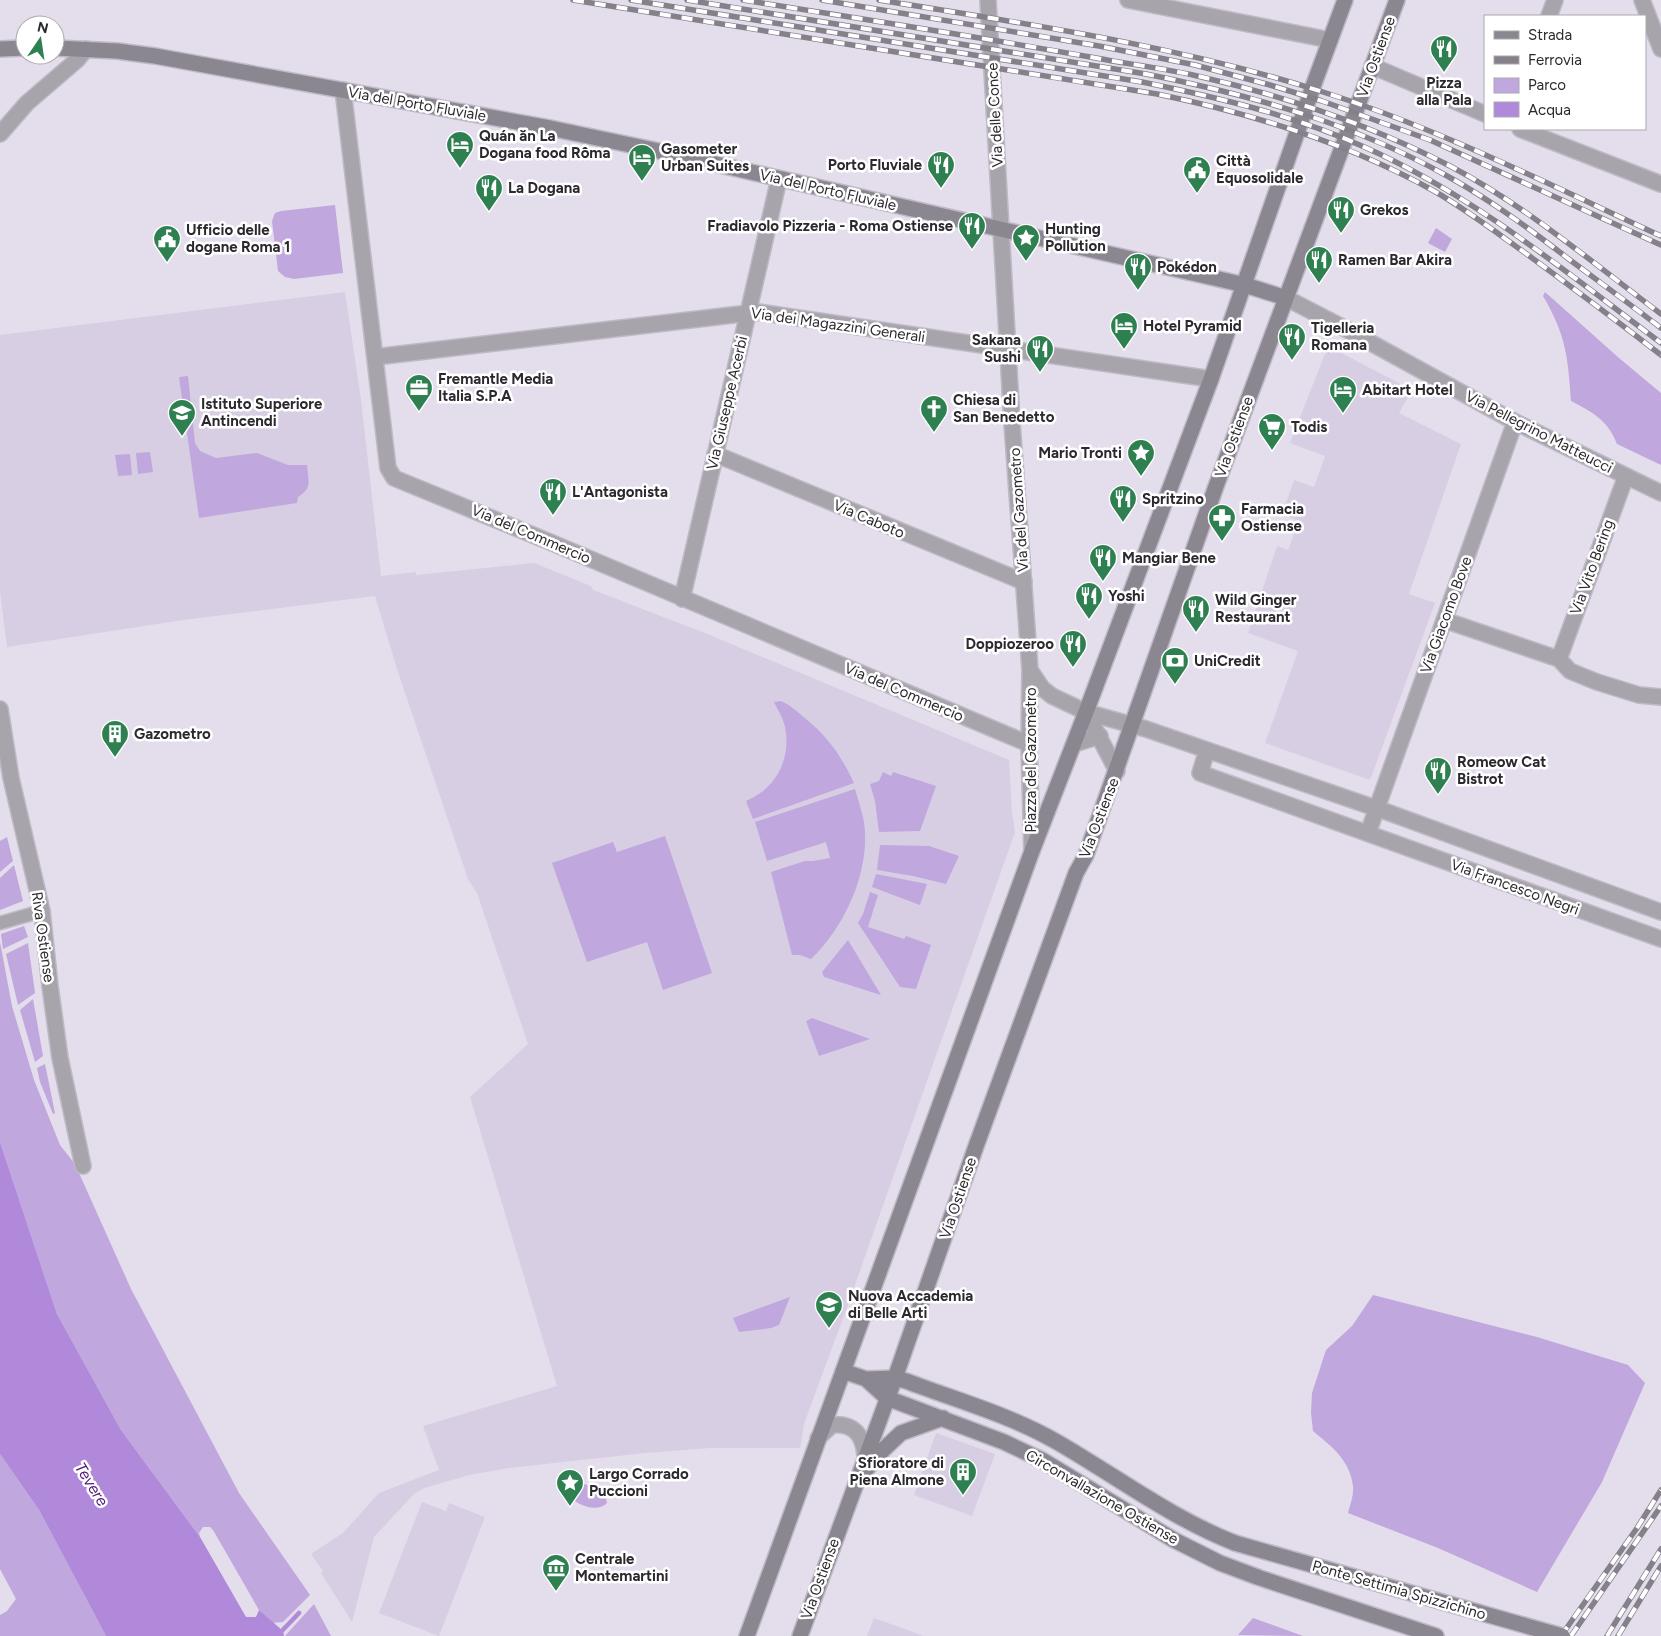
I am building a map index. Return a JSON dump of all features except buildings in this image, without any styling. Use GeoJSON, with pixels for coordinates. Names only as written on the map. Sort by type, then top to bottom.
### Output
{"type":"FeatureCollection","features":[{"type":"Feature","properties":{"kind":"main road"},"geometry":{"type":"LineString","coordinates":[[747,1636],[1032,851],[1211,379],[1345,0]]}},
{"type":"Feature","properties":{"kind":"main road","name":"Via Ostiense"},"geometry":{"type":"LineString","coordinates":[[800,1636],[865,1455],[895,1378],[975,1148],[1072,882],[1086,855],[1117,772],[1215,489],[1397,0]]}},
{"type":"Feature","properties":{"kind":"main road"},"geometry":{"type":"LineString","coordinates":[[0,49],[15,48]]}},
{"type":"Feature","properties":{"kind":"main road","name":"Via del Porto Fluviale"},"geometry":{"type":"LineString","coordinates":[[65,48],[155,56],[550,128],[1245,285]]}},
{"type":"Feature","properties":{"kind":"main road"},"geometry":{"type":"LineString","coordinates":[[1245,285],[1286,298]]}},
{"type":"Feature","properties":{"kind":"main road"},"geometry":{"type":"LineString","coordinates":[[843,1371],[866,1378],[887,1398]]}},
{"type":"Feature","properties":{"kind":"main road","name":"Circonvallazione Ostiense"},"geometry":{"type":"LineString","coordinates":[[866,1378],[895,1378],[1032,1429],[1192,1524],[1235,1543]]}},
{"type":"Feature","properties":{"kind":"main road","name":"Circonvallazione Ostiense"},"geometry":{"type":"LineString","coordinates":[[887,1398],[1004,1442],[1053,1465],[1174,1540],[1230,1567]]}},
{"type":"Feature","properties":{"kind":"main road"},"geometry":{"type":"LineString","coordinates":[[856,1482],[894,1439],[911,1428],[943,1418]]}},
{"type":"Feature","properties":{"kind":"main road","name":"Ponte Settimia Spizzichino"},"geometry":{"type":"LineString","coordinates":[[1235,1543],[1562,1636]]}},
{"type":"Feature","properties":{"kind":"main road","name":"Ponte Settimia Spizzichino"},"geometry":{"type":"LineString","coordinates":[[1230,1567],[1436,1636]]}},
{"type":"Feature","properties":{"kind":"street","name":"Via delle Conce"},"geometry":{"type":"LineString","coordinates":[[988,0],[1002,230]]}},
{"type":"Feature","properties":{"kind":"street"},"geometry":{"type":"LineString","coordinates":[[1128,0],[1330,40]]}},
{"type":"Feature","properties":{"kind":"street"},"geometry":{"type":"LineString","coordinates":[[1549,15],[1555,0]]}},
{"type":"Feature","properties":{"kind":"street"},"geometry":{"type":"LineString","coordinates":[[1642,0],[1661,49]]}},
{"type":"Feature","properties":{"kind":"street"},"geometry":{"type":"LineString","coordinates":[[0,134],[27,103],[78,60],[86,49]]}},
{"type":"Feature","properties":{"kind":"street"},"geometry":{"type":"LineString","coordinates":[[1372,66],[1484,114]]}},
{"type":"Feature","properties":{"kind":"street","name":"Via del Commercio"},"geometry":{"type":"LineString","coordinates":[[343,90],[388,468],[394,478],[1029,744]]}},
{"type":"Feature","properties":{"kind":"street"},"geometry":{"type":"LineString","coordinates":[[1523,130],[1661,184]]}},
{"type":"Feature","properties":{"kind":"street","name":"Via Giuseppe Acerbi"},"geometry":{"type":"LineString","coordinates":[[682,599],[779,179]]}},
{"type":"Feature","properties":{"kind":"street","name":"Via del Gazometro"},"geometry":{"type":"LineString","coordinates":[[1002,230],[1012,422],[1030,670]]}},
{"type":"Feature","properties":{"kind":"street","name":"Via Pellegrino Matteucci"},"geometry":{"type":"LineString","coordinates":[[1286,298],[1515,422],[1661,493]]}},
{"type":"Feature","properties":{"kind":"street","name":"Via dei Magazzini Generali"},"geometry":{"type":"LineString","coordinates":[[375,357],[758,312],[1211,379]]}},
{"type":"Feature","properties":{"kind":"street","name":"Via Giacomo Bove"},"geometry":{"type":"LineString","coordinates":[[1377,809],[1515,422]]}},
{"type":"Feature","properties":{"kind":"street","name":"Via Caboto"},"geometry":{"type":"LineString","coordinates":[[715,454],[1024,582]]}},
{"type":"Feature","properties":{"kind":"street","name":"Via Vito Bering"},"geometry":{"type":"LineString","coordinates":[[1559,659],[1626,476]]}},
{"type":"Feature","properties":{"kind":"street"},"geometry":{"type":"LineString","coordinates":[[1444,620],[1559,659],[1570,671],[1597,682],[1639,694],[1661,697]]}},
{"type":"Feature","properties":{"kind":"street","name":"Piazza del Gazometro"},"geometry":{"type":"LineString","coordinates":[[1030,670],[1039,684],[1052,696],[1086,712],[1133,725]]}},
{"type":"Feature","properties":{"kind":"street","name":"Piazza del Gazometro"},"geometry":{"type":"LineString","coordinates":[[1030,670],[1029,744],[1032,851]]}},
{"type":"Feature","properties":{"kind":"street","name":"Riva Ostiense"},"geometry":{"type":"LineString","coordinates":[[0,709],[12,778],[42,911],[60,1058],[83,1166]]}},
{"type":"Feature","properties":{"kind":"street"},"geometry":{"type":"LineString","coordinates":[[1086,712],[1117,772]]}},
{"type":"Feature","properties":{"kind":"street","name":"Via Francesco Negri"},"geometry":{"type":"LineString","coordinates":[[1133,725],[1377,809],[1661,912]]}},
{"type":"Feature","properties":{"kind":"street"},"geometry":{"type":"LineString","coordinates":[[1074,744],[1100,736]]}},
{"type":"Feature","properties":{"kind":"street","name":"Via Francesco Negri"},"geometry":{"type":"LineString","coordinates":[[1207,750],[1200,772],[1661,939]]}},
{"type":"Feature","properties":{"kind":"street"},"geometry":{"type":"LineString","coordinates":[[1368,833],[1377,809]]}},
{"type":"Feature","properties":{"kind":"street"},"geometry":{"type":"LineString","coordinates":[[0,923],[42,911]]}},
{"type":"Feature","properties":{"kind":"street"},"geometry":{"type":"LineString","coordinates":[[818,1438],[832,1425],[839,1424],[848,1427],[861,1437],[865,1455]]}},
{"type":"Feature","properties":{"kind":"shaded area"},"geometry":{"type":"Polygon","coordinates":[[[345,292],[361,400],[381,576],[416,572],[416,575],[534,563],[591,586],[593,590],[705,633],[1009,760],[1015,832],[804,1424],[800,1448],[710,1448],[645,1453],[509,1468],[469,1475],[424,1488],[414,1494],[374,1537],[352,1622],[311,1554],[343,1533],[379,1493],[439,1470],[423,1426],[557,1386],[470,1097],[528,1044],[477,893],[468,879],[398,672],[375,596],[183,620],[7,647],[0,592],[0,335],[345,292]]]}},
{"type":"Feature","properties":{"kind":"shaded area"},"geometry":{"type":"Polygon","coordinates":[[[1328,346],[1412,390],[1399,413],[1461,444],[1409,594],[1435,603],[1370,780],[1265,743],[1298,651],[1248,633],[1277,546],[1288,550],[1299,521],[1282,514],[1294,480],[1314,487],[1325,456],[1290,443],[1328,346]]]}},
{"type":"Feature","properties":{"kind":"shaded area"},"geometry":{"type":"Polygon","coordinates":[[[936,1433],[995,1454],[972,1516],[914,1495],[936,1433]]]}},
{"type":"Feature","properties":{"kind":"shaded area"},"geometry":{"type":"Polygon","coordinates":[[[422,1502],[446,1511],[449,1503],[485,1517],[439,1636],[379,1613],[422,1502]]]}},
{"type":"Feature","properties":{"kind":"shaded area"},"geometry":{"type":"Polygon","coordinates":[[[874,1618],[902,1628],[923,1636],[867,1636],[874,1618]]]}},
{"type":"Feature","properties":{"kind":"green space"},"geometry":{"type":"Polygon","coordinates":[[[335,205],[343,273],[294,279],[285,277],[278,271],[272,221],[275,213],[335,205]]]}},
{"type":"Feature","properties":{"kind":"green space"},"geometry":{"type":"Polygon","coordinates":[[[1436,228],[1452,239],[1445,252],[1428,243],[1436,228]]]}},
{"type":"Feature","properties":{"kind":"green space"},"geometry":{"type":"Polygon","coordinates":[[[1545,292],[1661,393],[1661,465],[1617,444],[1604,423],[1592,413],[1571,401],[1567,359],[1557,323],[1543,296],[1545,292]]]}},
{"type":"Feature","properties":{"kind":"green space"},"geometry":{"type":"Polygon","coordinates":[[[188,376],[195,443],[200,451],[216,458],[257,453],[288,465],[307,465],[308,487],[298,497],[297,503],[199,518],[179,377],[188,376]]]}},
{"type":"Feature","properties":{"kind":"green space"},"geometry":{"type":"Polygon","coordinates":[[[150,452],[153,472],[138,474],[136,453],[150,452]]]}},
{"type":"Feature","properties":{"kind":"green space"},"geometry":{"type":"Polygon","coordinates":[[[130,454],[132,475],[118,476],[115,455],[130,454]]]}},
{"type":"Feature","properties":{"kind":"green space"},"geometry":{"type":"Polygon","coordinates":[[[781,701],[800,714],[828,740],[845,765],[854,783],[753,819],[746,801],[770,785],[784,760],[786,732],[783,720],[774,702],[781,701]]]}},
{"type":"Feature","properties":{"kind":"green space"},"geometry":{"type":"Polygon","coordinates":[[[883,772],[891,776],[893,772],[936,786],[920,831],[879,832],[875,801],[870,784],[879,781],[883,772]]]}},
{"type":"Feature","properties":{"kind":"green space"},"geometry":{"type":"Polygon","coordinates":[[[855,789],[864,822],[865,840],[859,878],[853,896],[835,931],[811,959],[800,955],[792,955],[771,872],[805,861],[830,858],[826,842],[767,861],[755,822],[855,789]]]}},
{"type":"Feature","properties":{"kind":"green space"},"geometry":{"type":"Polygon","coordinates":[[[665,836],[712,973],[663,990],[647,942],[587,962],[552,863],[613,842],[617,852],[665,836]]]}},
{"type":"Feature","properties":{"kind":"green space"},"geometry":{"type":"Polygon","coordinates":[[[7,837],[13,861],[0,872],[0,841],[7,837]]]}},
{"type":"Feature","properties":{"kind":"green space"},"geometry":{"type":"Polygon","coordinates":[[[880,845],[929,846],[959,856],[946,884],[877,870],[880,845]]]}},
{"type":"Feature","properties":{"kind":"green space"},"geometry":{"type":"Polygon","coordinates":[[[14,865],[23,901],[0,910],[0,878],[14,865]]]}},
{"type":"Feature","properties":{"kind":"green space"},"geometry":{"type":"Polygon","coordinates":[[[876,874],[927,884],[920,905],[872,887],[876,874]]]}},
{"type":"Feature","properties":{"kind":"green space"},"geometry":{"type":"Polygon","coordinates":[[[870,892],[878,895],[868,927],[904,939],[906,936],[931,945],[916,989],[900,987],[858,923],[870,892]]]}},
{"type":"Feature","properties":{"kind":"green space"},"geometry":{"type":"Polygon","coordinates":[[[24,926],[28,937],[3,949],[1,934],[24,926]]]}},
{"type":"Feature","properties":{"kind":"green space"},"geometry":{"type":"Polygon","coordinates":[[[848,940],[881,995],[824,977],[822,972],[848,940]]]}},
{"type":"Feature","properties":{"kind":"green space"},"geometry":{"type":"Polygon","coordinates":[[[0,942],[12,1006],[34,1080],[60,1145],[75,1164],[131,1289],[239,1493],[310,1595],[283,1622],[272,1623],[259,1610],[213,1530],[210,1527],[203,1527],[199,1533],[200,1537],[121,1430],[57,1314],[0,1142],[0,942]]]}},
{"type":"Feature","properties":{"kind":"green space"},"geometry":{"type":"Polygon","coordinates":[[[28,943],[35,993],[18,1005],[6,954],[28,943]]]}},
{"type":"Feature","properties":{"kind":"green space"},"geometry":{"type":"Polygon","coordinates":[[[33,999],[43,1056],[35,1062],[20,1010],[33,999]]]}},
{"type":"Feature","properties":{"kind":"green space"},"geometry":{"type":"Polygon","coordinates":[[[812,1018],[870,1039],[819,1056],[806,1021],[812,1018]]]}},
{"type":"Feature","properties":{"kind":"green space"},"geometry":{"type":"Polygon","coordinates":[[[45,1064],[55,1113],[53,1114],[40,1082],[37,1068],[45,1064]]]}},
{"type":"Feature","properties":{"kind":"green space"},"geometry":{"type":"Polygon","coordinates":[[[1373,1295],[1537,1337],[1628,1365],[1645,1383],[1602,1482],[1537,1592],[1438,1548],[1348,1513],[1353,1493],[1351,1477],[1344,1461],[1313,1431],[1311,1413],[1312,1393],[1326,1350],[1352,1326],[1373,1295]]]}},
{"type":"Feature","properties":{"kind":"green space"},"geometry":{"type":"Polygon","coordinates":[[[790,1297],[779,1325],[771,1328],[739,1332],[733,1318],[790,1297]]]}},
{"type":"Feature","properties":{"kind":"green space"},"geometry":{"type":"Polygon","coordinates":[[[0,1454],[39,1510],[106,1636],[0,1636],[0,1615],[7,1611],[16,1599],[0,1569],[0,1454]]]}},
{"type":"Feature","properties":{"kind":"green space"},"geometry":{"type":"Polygon","coordinates":[[[572,1483],[594,1487],[603,1494],[607,1503],[597,1508],[591,1508],[574,1501],[566,1493],[567,1484],[572,1483]]]}},
{"type":"Feature","properties":{"kind":"green space"},"geometry":{"type":"Polygon","coordinates":[[[314,1604],[331,1636],[285,1636],[314,1604]]]}},
{"type":"Feature","properties":{"kind":"green space"},"geometry":{"type":"Polygon","coordinates":[[[1253,1618],[1303,1636],[1238,1635],[1253,1618]]]}},
{"type":"Feature","properties":{"kind":"water","name":"Tevere"},"geometry":{"type":"Polygon","coordinates":[[[0,1142],[57,1314],[121,1430],[200,1537],[246,1617],[256,1617],[259,1610],[283,1631],[284,1636],[106,1636],[39,1510],[0,1454],[0,1142]]]}},
{"type":"Feature","properties":{"kind":"waterway"},"geometry":{"type":"LineString","coordinates":[[277,1636],[299,1613]]}},
{"type":"Feature","properties":{"kind":"railway"},"geometry":{"type":"LineString","coordinates":[[573,0],[1157,94],[1229,111],[1300,132],[1368,158],[1446,198],[1528,255],[1661,355]]}},
{"type":"Feature","properties":{"kind":"railway"},"geometry":{"type":"LineString","coordinates":[[631,0],[1142,82],[1198,94],[1282,116],[1362,146],[1403,165],[1442,187],[1554,262],[1661,343]]}},
{"type":"Feature","properties":{"kind":"railway"},"geometry":{"type":"LineString","coordinates":[[687,0],[1146,74],[1185,82],[1302,114],[1377,142],[1413,158],[1465,186],[1526,227],[1661,328]]}},
{"type":"Feature","properties":{"kind":"railway"},"geometry":{"type":"LineString","coordinates":[[743,0],[964,35],[1181,73],[1226,83],[1324,112],[1419,151],[1478,182],[1532,217],[1661,314]]}},
{"type":"Feature","properties":{"kind":"railway"},"geometry":{"type":"LineString","coordinates":[[822,0],[1099,46],[1195,65],[1270,85],[1322,101],[1430,140],[1661,245]]}},
{"type":"Feature","properties":{"kind":"railway"},"geometry":{"type":"LineString","coordinates":[[879,0],[1159,49],[1269,76],[1323,92],[1452,140],[1661,236]]}},
{"type":"Feature","properties":{"kind":"railway"},"geometry":{"type":"LineString","coordinates":[[1561,1636],[1637,1528],[1661,1490]]}},
{"type":"Feature","properties":{"kind":"railway"},"geometry":{"type":"LineString","coordinates":[[1571,1636],[1661,1506]]}},
{"type":"Feature","properties":{"kind":"railway"},"geometry":{"type":"LineString","coordinates":[[1607,1636],[1661,1549]]}},
{"type":"Feature","properties":{"kind":"railway"},"geometry":{"type":"LineString","coordinates":[[1618,1636],[1661,1566]]}},
{"type":"Feature","properties":{"kind":"place","name":"Pizza alla Pala"},"geometry":{"type":"Point","coordinates":[1444,73]}},
{"type":"Feature","properties":{"kind":"place","name":"Quán ăn La Dogana food Rôma"},"geometry":{"type":"Point","coordinates":[460,169]}},
{"type":"Feature","properties":{"kind":"place","name":"Gasometer Urban Suites"},"geometry":{"type":"Point","coordinates":[642,182]}},
{"type":"Feature","properties":{"kind":"place","name":"Porto Fluviale"},"geometry":{"type":"Point","coordinates":[941,189]}},
{"type":"Feature","properties":{"kind":"place","name":"Città Equosolidale"},"geometry":{"type":"Point","coordinates":[1197,194]}},
{"type":"Feature","properties":{"kind":"place","name":"La Dogana"},"geometry":{"type":"Point","coordinates":[489,212]}},
{"type":"Feature","properties":{"kind":"place","name":"Grekos"},"geometry":{"type":"Point","coordinates":[1341,234]}},
{"type":"Feature","properties":{"kind":"place","name":"Fradiavolo Pizzeria - Roma Ostiense"},"geometry":{"type":"Point","coordinates":[972,250]}},
{"type":"Feature","properties":{"kind":"place","name":"Hunting Pollution"},"geometry":{"type":"Point","coordinates":[1026,262]}},
{"type":"Feature","properties":{"kind":"place","name":"Ufficio delle dogane Roma 1"},"geometry":{"type":"Point","coordinates":[167,263]}},
{"type":"Feature","properties":{"kind":"place","name":"Ramen Bar Akira"},"geometry":{"type":"Point","coordinates":[1319,284]}},
{"type":"Feature","properties":{"kind":"place","name":"Pokédon"},"geometry":{"type":"Point","coordinates":[1138,291]}},
{"type":"Feature","properties":{"kind":"place","name":"Hotel Pyramid"},"geometry":{"type":"Point","coordinates":[1124,350]}},
{"type":"Feature","properties":{"kind":"place","name":"Tigelleria Romana"},"geometry":{"type":"Point","coordinates":[1292,361]}},
{"type":"Feature","properties":{"kind":"place","name":"Sakana Sushi"},"geometry":{"type":"Point","coordinates":[1040,373]}},
{"type":"Feature","properties":{"kind":"place","name":"Fremantle Media Italia S.P.A"},"geometry":{"type":"Point","coordinates":[419,412]}},
{"type":"Feature","properties":{"kind":"place","name":"Abitart Hotel"},"geometry":{"type":"Point","coordinates":[1343,414]}},
{"type":"Feature","properties":{"kind":"place","name":"Chiesa di San Benedetto"},"geometry":{"type":"Point","coordinates":[934,433]}},
{"type":"Feature","properties":{"kind":"place","name":"Istituto Superiore Antincendi"},"geometry":{"type":"Point","coordinates":[182,437]}},
{"type":"Feature","properties":{"kind":"place","name":"Todis"},"geometry":{"type":"Point","coordinates":[1272,451]}},
{"type":"Feature","properties":{"kind":"place","name":"Mario Tronti"},"geometry":{"type":"Point","coordinates":[1141,477]}},
{"type":"Feature","properties":{"kind":"place","name":"L'Antagonista"},"geometry":{"type":"Point","coordinates":[553,516]}},
{"type":"Feature","properties":{"kind":"place","name":"Spritzino"},"geometry":{"type":"Point","coordinates":[1123,523]}},
{"type":"Feature","properties":{"kind":"place","name":"Farmacia Ostiense"},"geometry":{"type":"Point","coordinates":[1222,542]}},
{"type":"Feature","properties":{"kind":"place","name":"Mangiar Bene"},"geometry":{"type":"Point","coordinates":[1103,582]}},
{"type":"Feature","properties":{"kind":"place","name":"Yoshi"},"geometry":{"type":"Point","coordinates":[1089,620]}},
{"type":"Feature","properties":{"kind":"place","name":"Wild Ginger Restaurant"},"geometry":{"type":"Point","coordinates":[1196,633]}},
{"type":"Feature","properties":{"kind":"place","name":"Doppiozeroo"},"geometry":{"type":"Point","coordinates":[1073,668]}},
{"type":"Feature","properties":{"kind":"place","name":"UniCredit"},"geometry":{"type":"Point","coordinates":[1175,685]}},
{"type":"Feature","properties":{"kind":"place","name":"Gazometro"},"geometry":{"type":"Point","coordinates":[115,758]}},
{"type":"Feature","properties":{"kind":"place","name":"Romeow Cat Bistrot"},"geometry":{"type":"Point","coordinates":[1438,795]}},
{"type":"Feature","properties":{"kind":"place","name":"Nuova Accademia di Belle Arti"},"geometry":{"type":"Point","coordinates":[829,1329]}},
{"type":"Feature","properties":{"kind":"place","name":"Sfioratore di Piena Almone"},"geometry":{"type":"Point","coordinates":[963,1496]}},
{"type":"Feature","properties":{"kind":"place","name":"Largo Corrado Puccioni"},"geometry":{"type":"Point","coordinates":[570,1507]}},
{"type":"Feature","properties":{"kind":"place","name":"Centrale Montemartini"},"geometry":{"type":"Point","coordinates":[556,1592]}}]}
